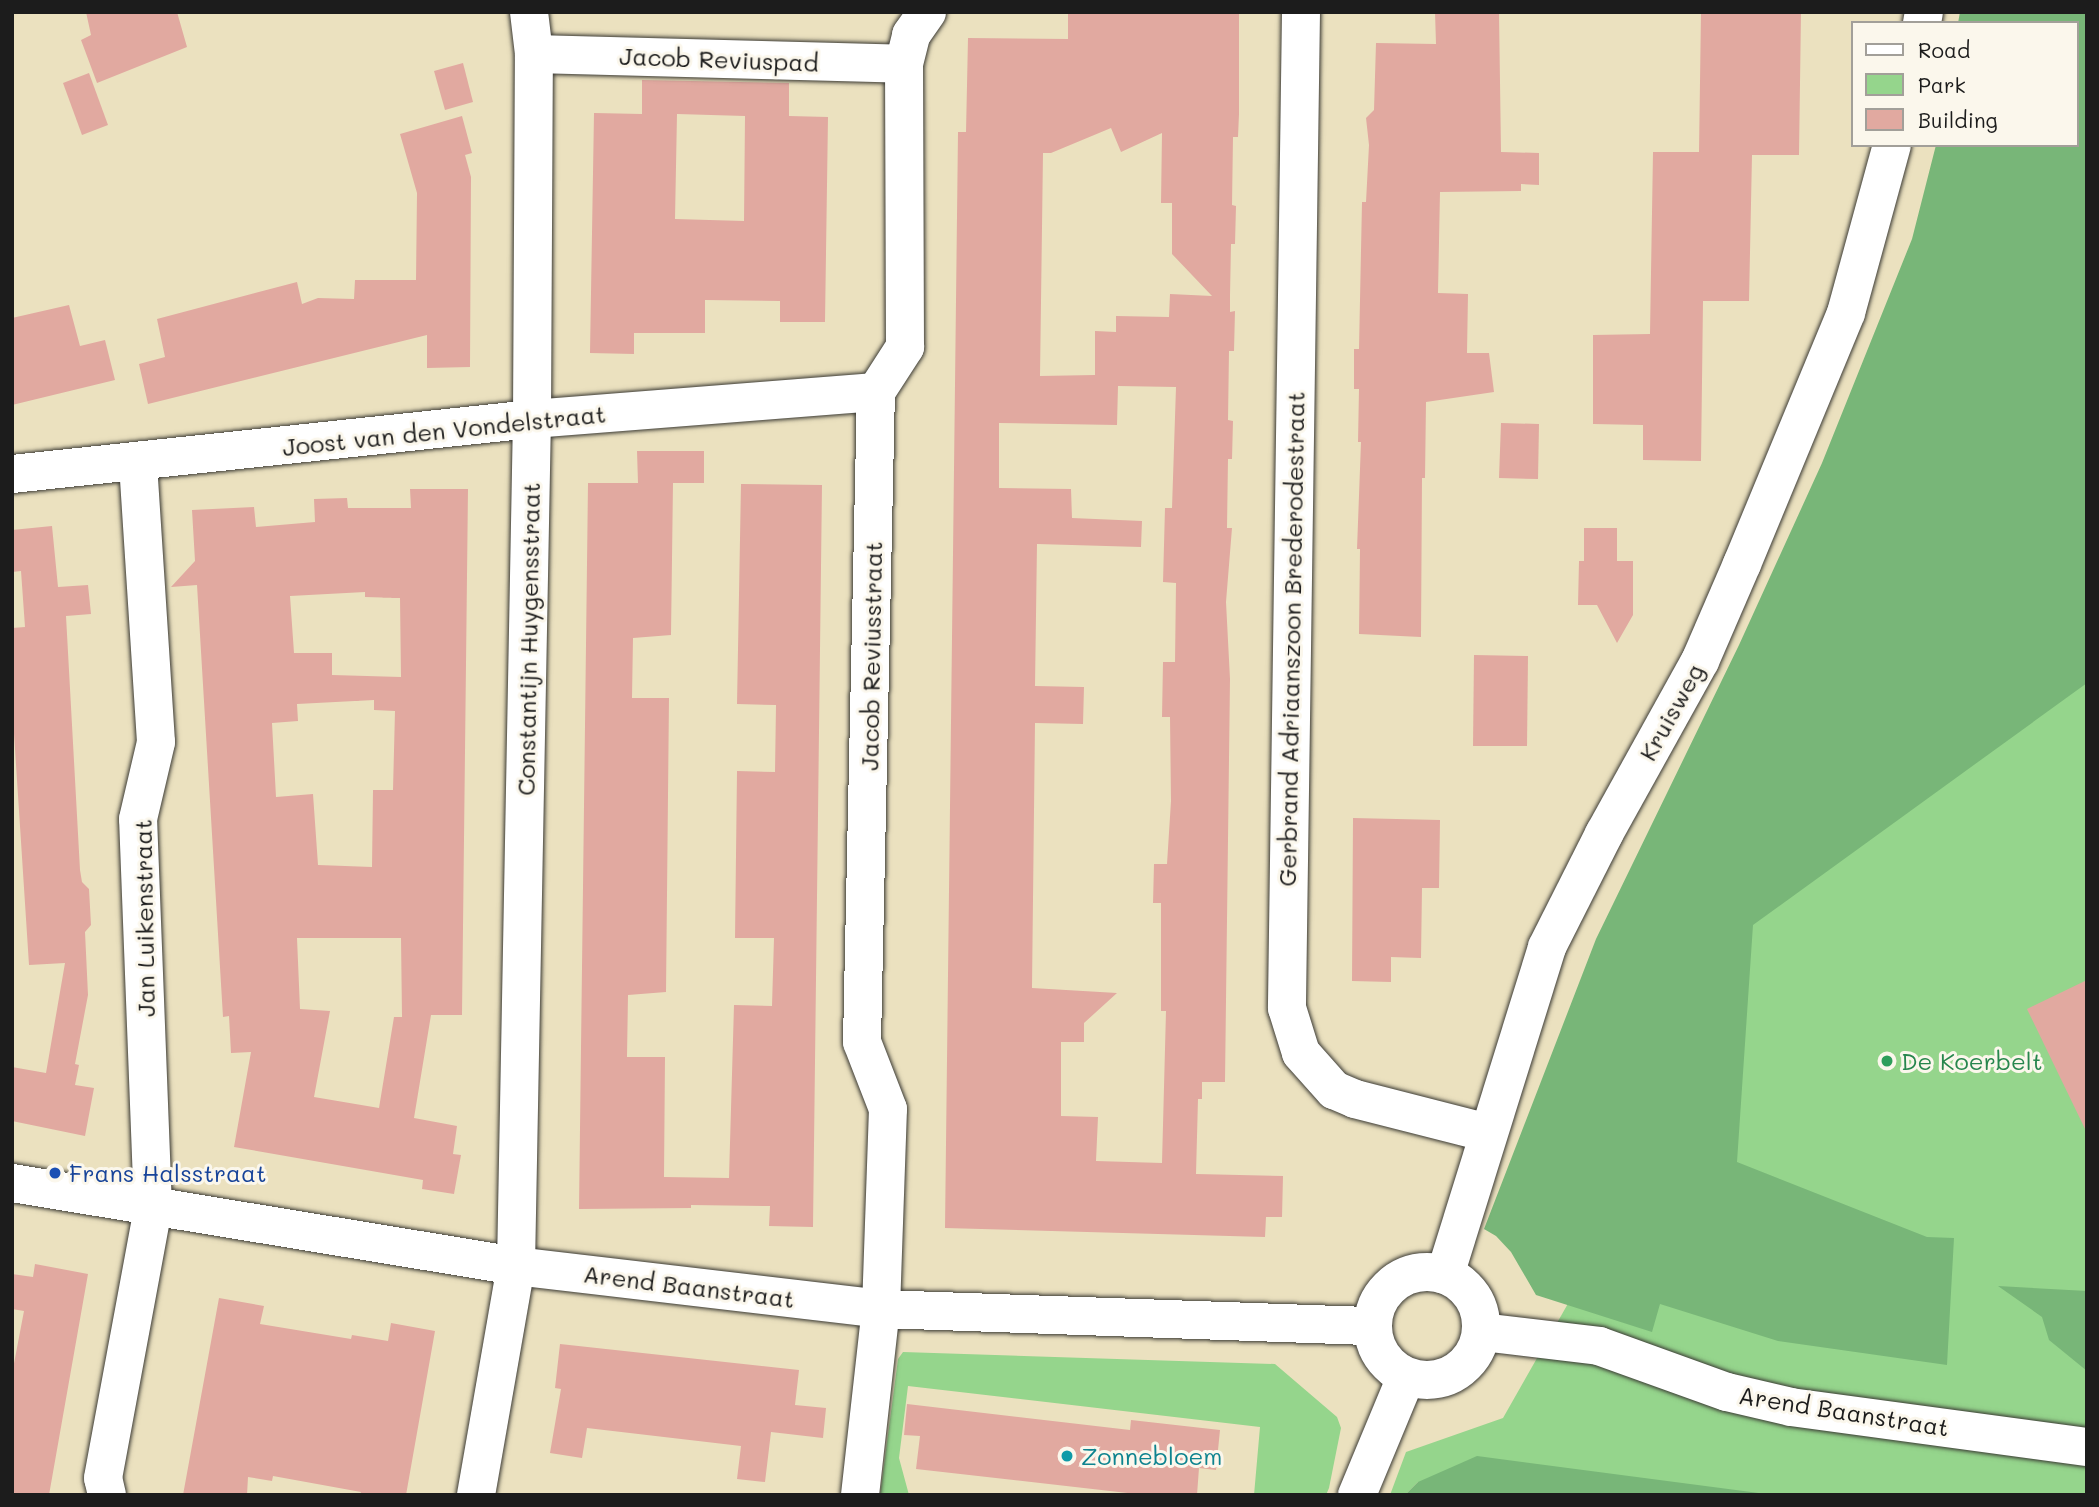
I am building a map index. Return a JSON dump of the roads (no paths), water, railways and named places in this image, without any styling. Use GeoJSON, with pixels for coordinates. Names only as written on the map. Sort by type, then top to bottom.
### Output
{"type":"FeatureCollection","features":[{"type":"Feature","properties":{"kind":"street","name":"Constantijn Huygensstraat"},"geometry":{"type":"LineString","coordinates":[[475,1495],[516,1266],[532,419],[534,54],[529,12]]}},
{"type":"Feature","properties":{"kind":"street"},"geometry":{"type":"LineString","coordinates":[[876,392],[905,347],[904,65],[911,35],[927,12]]}},
{"type":"Feature","properties":{"kind":"street","name":"Gerbrand Adriaanszoon Brederodestraat"},"geometry":{"type":"LineString","coordinates":[[1301,12],[1287,1008],[1301,1053],[1334,1090],[1355,1099],[1488,1133]]}},
{"type":"Feature","properties":{"kind":"street","name":"Jacob Reviuspad"},"geometry":{"type":"LineString","coordinates":[[534,54],[904,65]]}},
{"type":"Feature","properties":{"kind":"street","name":"Kruisweg"},"geometry":{"type":"LineString","coordinates":[[1446,1275],[1536,979],[1558,921],[1700,661],[1846,313],[1891,147]]}},
{"type":"Feature","properties":{"kind":"street","name":"Joost van den Vondelstraat"},"geometry":{"type":"LineString","coordinates":[[12,474],[532,419],[876,392]]}},
{"type":"Feature","properties":{"kind":"street","name":"Jacob Reviusstraat"},"geometry":{"type":"LineString","coordinates":[[860,1495],[881,1309],[888,1109],[862,1042],[876,392]]}},
{"type":"Feature","properties":{"kind":"street","name":"Jan Luikenstraat"},"geometry":{"type":"LineString","coordinates":[[107,1495],[103,1478],[153,1208],[138,819],[156,742],[138,462]]}},
{"type":"Feature","properties":{"kind":"street","name":"Arend Baanstraat"},"geometry":{"type":"LineString","coordinates":[[12,1183],[516,1266],[881,1309],[1373,1326]]}},
{"type":"Feature","properties":{"kind":"street"},"geometry":{"type":"LineString","coordinates":[[1426,1272],[1446,1275],[1470,1293],[1477,1306],[1482,1332],[1474,1354],[1461,1369],[1444,1378],[1425,1381],[1406,1377],[1388,1365],[1377,1347],[1373,1326],[1377,1306],[1388,1288],[1405,1277],[1426,1272]]}},
{"type":"Feature","properties":{"kind":"street","name":"Arend Baanstraat"},"geometry":{"type":"LineString","coordinates":[[1482,1332],[1599,1346],[1727,1392],[1791,1407],[2087,1447]]}},
{"type":"Feature","properties":{"kind":"street"},"geometry":{"type":"LineString","coordinates":[[1357,1495],[1406,1377]]}},
{"type":"Feature","properties":{"kind":"place","name":"De Koerbelt"},"geometry":{"type":"Point","coordinates":[1887,1061]}},
{"type":"Feature","properties":{"kind":"place","name":"Frans Halsstraat"},"geometry":{"type":"Point","coordinates":[55,1173]}},
{"type":"Feature","properties":{"kind":"place","name":"Zonnebloem"},"geometry":{"type":"Point","coordinates":[1067,1456]}}]}
